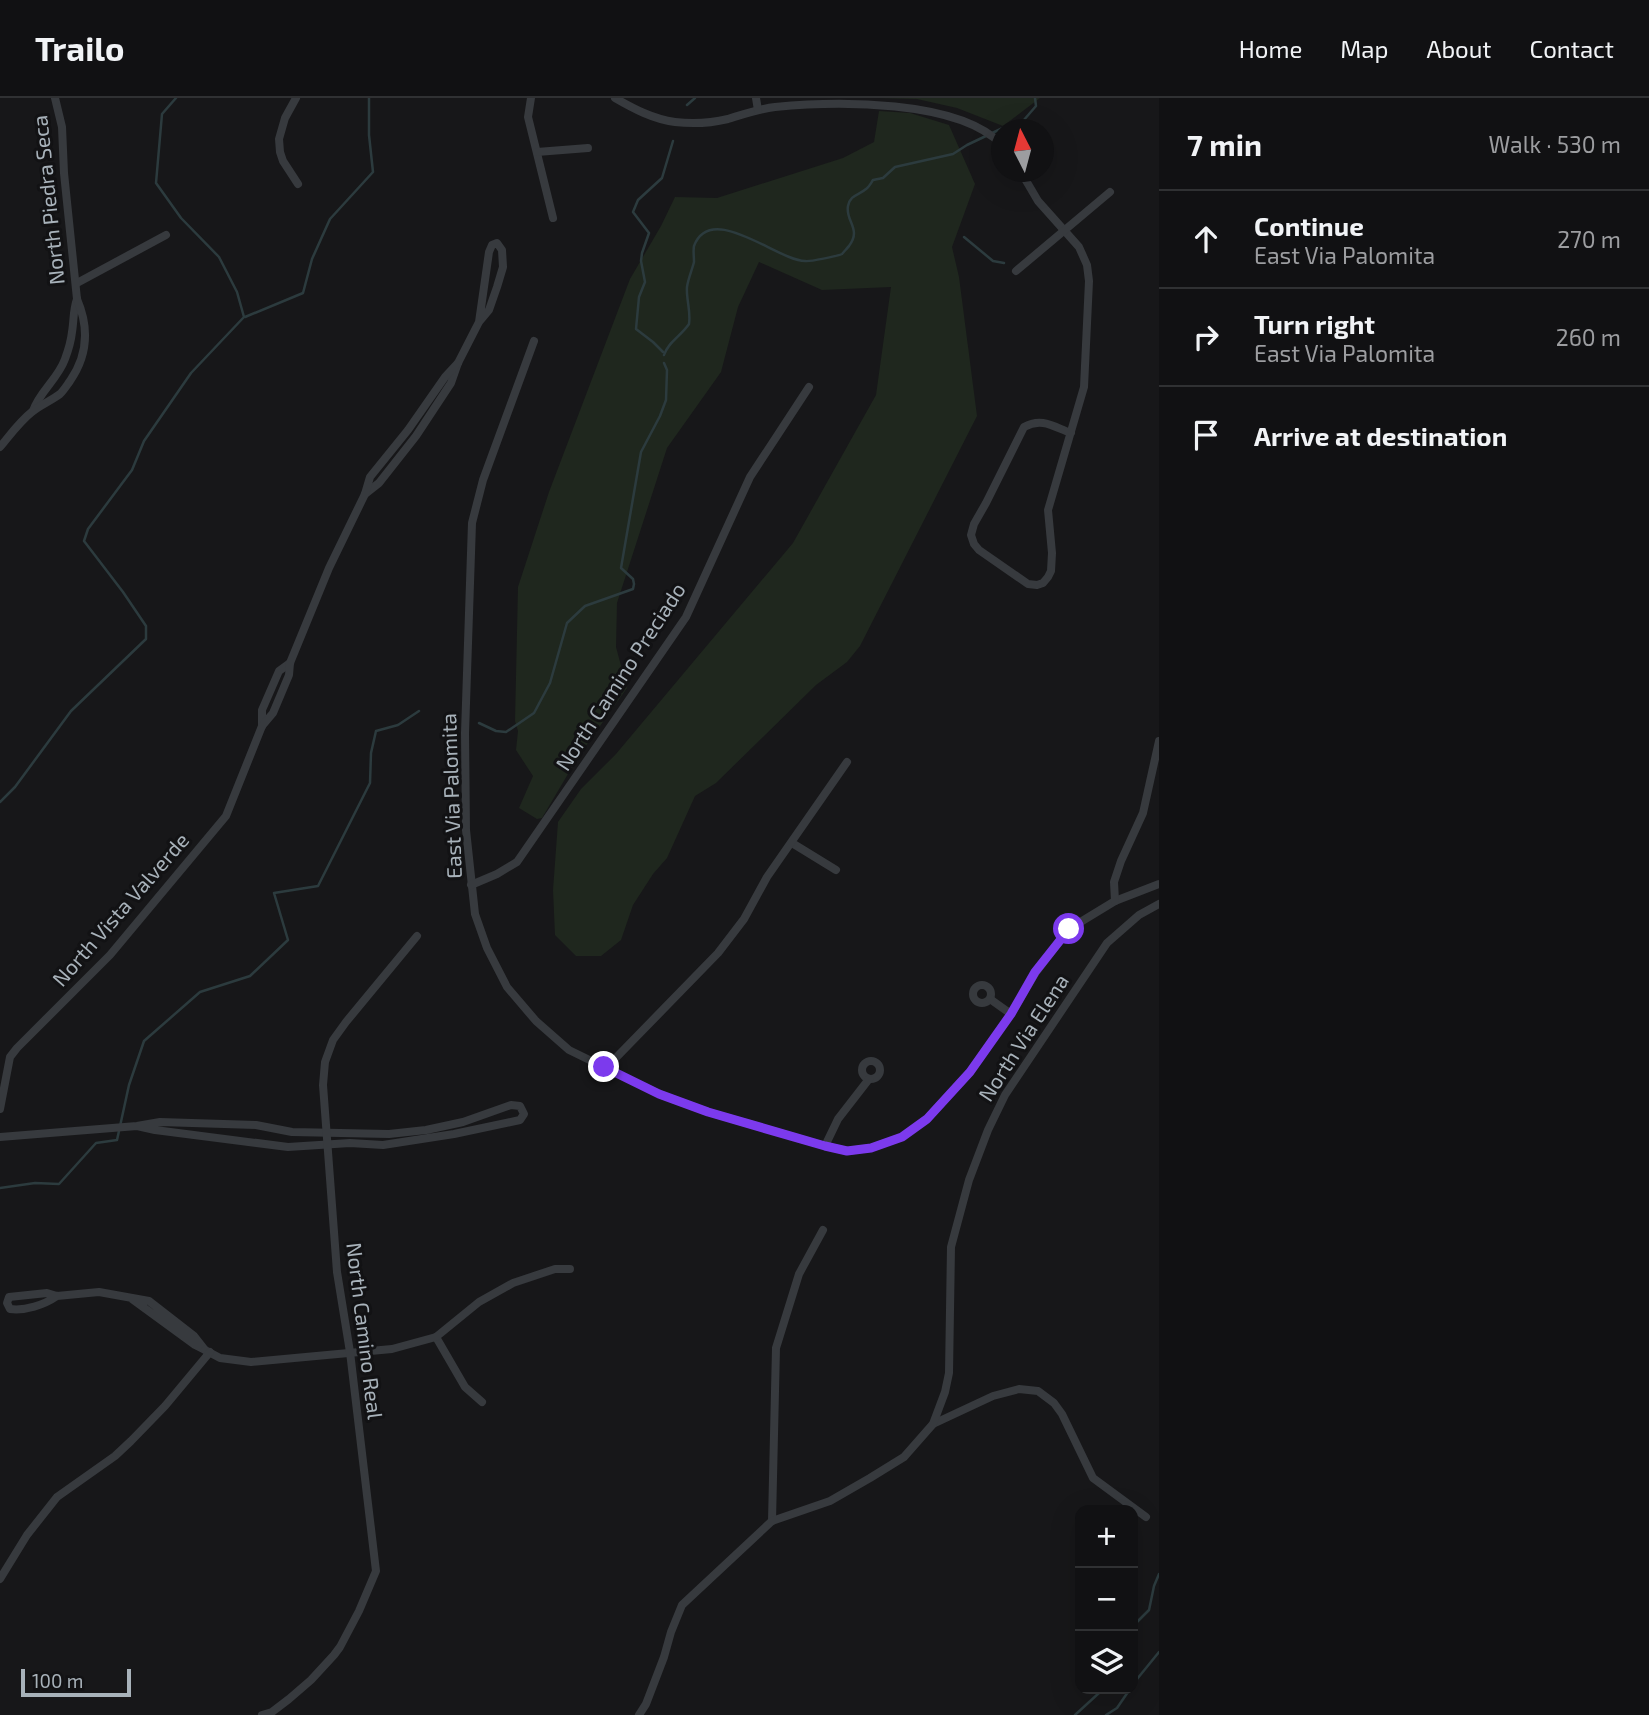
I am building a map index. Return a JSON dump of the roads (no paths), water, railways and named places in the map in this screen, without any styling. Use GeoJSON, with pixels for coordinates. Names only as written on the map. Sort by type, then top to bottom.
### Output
{"type":"FeatureCollection","features":[{"type":"Feature","properties":{"kind":"street","name":"North Piedra Seca"},"geometry":{"type":"LineString","coordinates":[[33,411],[36,401],[53,381],[64,362],[77,299],[62,127],[55,98]]}},
{"type":"Feature","properties":{"kind":"street"},"geometry":{"type":"LineString","coordinates":[[296,98],[285,118],[279,139],[283,161],[298,184]]}},
{"type":"Feature","properties":{"kind":"street"},"geometry":{"type":"LineString","coordinates":[[531,98],[528,117],[553,218]]}},
{"type":"Feature","properties":{"kind":"street"},"geometry":{"type":"LineString","coordinates":[[615,98],[662,120],[707,123],[775,107],[856,103],[924,110],[963,120],[991,135]]}},
{"type":"Feature","properties":{"kind":"street"},"geometry":{"type":"LineString","coordinates":[[756,98],[758,110]]}},
{"type":"Feature","properties":{"kind":"street"},"geometry":{"type":"LineString","coordinates":[[537,152],[588,148]]}},
{"type":"Feature","properties":{"kind":"street"},"geometry":{"type":"LineString","coordinates":[[1027,182],[1038,201],[1079,247],[1087,265],[1089,281],[1084,387],[1048,510],[1051,571],[1041,588],[1028,584],[979,550],[968,537],[1024,427],[1030,421],[1043,422],[1070,433]]}},
{"type":"Feature","properties":{"kind":"street"},"geometry":{"type":"LineString","coordinates":[[1016,271],[1110,192]]}},
{"type":"Feature","properties":{"kind":"street"},"geometry":{"type":"LineString","coordinates":[[77,283],[166,235]]}},
{"type":"Feature","properties":{"kind":"street","name":"North Vista Valverde"},"geometry":{"type":"LineString","coordinates":[[0,1109],[10,1057],[110,955],[226,816],[262,726],[273,713],[289,675],[290,663],[329,568],[365,494],[379,483],[416,436],[451,383],[458,363],[489,310],[503,267],[502,250],[497,243],[492,245],[489,252],[480,322]]}},
{"type":"Feature","properties":{"kind":"street","name":"North Piedra Seca"},"geometry":{"type":"LineString","coordinates":[[0,447],[33,411],[63,392],[79,369],[85,348],[85,334],[82,310],[77,299]]}},
{"type":"Feature","properties":{"kind":"street","name":"East Via Palomita"},"geometry":{"type":"LineString","coordinates":[[534,341],[483,480],[472,523],[465,733],[466,830],[475,914],[486,948],[506,987],[536,1021],[569,1050],[659,1094],[708,1112],[847,1151],[871,1148],[902,1137],[927,1119],[970,1072],[1011,1014],[1035,972],[1069,929],[1115,901],[1159,884]]}},
{"type":"Feature","properties":{"kind":"street","name":"North Camino Preciado"},"geometry":{"type":"LineString","coordinates":[[471,885],[517,862],[635,693],[686,617],[750,477],[809,387]]}},
{"type":"Feature","properties":{"kind":"street"},"geometry":{"type":"LineString","coordinates":[[1115,901],[1114,882],[1143,813],[1159,741]]}},
{"type":"Feature","properties":{"kind":"street"},"geometry":{"type":"LineString","coordinates":[[607,1068],[718,953],[744,919],[767,877],[847,762]]}},
{"type":"Feature","properties":{"kind":"street"},"geometry":{"type":"LineString","coordinates":[[792,843],[836,870]]}},
{"type":"Feature","properties":{"kind":"street","name":"North Via Elena"},"geometry":{"type":"LineString","coordinates":[[933,1424],[946,1392],[949,1373],[951,1247],[969,1180],[988,1130],[1006,1095],[1107,943],[1139,915],[1159,904]]}},
{"type":"Feature","properties":{"kind":"street","name":"North Camino Real"},"geometry":{"type":"LineString","coordinates":[[262,1715],[272,1712],[311,1681],[334,1655],[359,1611],[376,1571],[350,1352],[337,1272],[324,1067],[329,1048],[346,1022],[416,936]]}},
{"type":"Feature","properties":{"kind":"street"},"geometry":{"type":"LineString","coordinates":[[990,999],[1011,1014]]}},
{"type":"Feature","properties":{"kind":"street"},"geometry":{"type":"LineString","coordinates":[[825,1146],[838,1119],[869,1079]]}},
{"type":"Feature","properties":{"kind":"street"},"geometry":{"type":"LineString","coordinates":[[0,1137],[160,1122],[256,1125],[292,1132],[327,1134],[389,1134],[463,1122],[511,1105],[520,1106],[524,1114],[520,1119],[495,1126],[383,1145],[350,1143],[288,1147],[137,1126]]}},
{"type":"Feature","properties":{"kind":"street"},"geometry":{"type":"LineString","coordinates":[[772,1521],[776,1348],[799,1274],[823,1230]]}},
{"type":"Feature","properties":{"kind":"street"},"geometry":{"type":"LineString","coordinates":[[57,1296],[19,1310],[9,1309],[7,1303],[9,1297],[47,1293],[57,1296],[99,1292],[132,1299],[195,1346],[219,1357],[251,1362],[392,1349],[436,1337],[479,1302],[496,1292],[547,1271],[570,1269]]}},
{"type":"Feature","properties":{"kind":"street"},"geometry":{"type":"LineString","coordinates":[[436,1337],[465,1387],[482,1402]]}},
{"type":"Feature","properties":{"kind":"street"},"geometry":{"type":"LineString","coordinates":[[0,1579],[27,1535],[57,1497],[114,1457],[131,1441],[165,1406],[208,1351]]}},
{"type":"Feature","properties":{"kind":"street"},"geometry":{"type":"LineString","coordinates":[[639,1715],[646,1704],[682,1605],[772,1521],[830,1500],[870,1478],[904,1457],[933,1424],[993,1396],[1019,1389],[1038,1391],[1054,1403],[1093,1478],[1146,1517]]}},
{"type":"Feature","properties":{"kind":"waterway"},"geometry":{"type":"LineString","coordinates":[[0,802],[15,787],[71,711],[146,639],[146,626],[84,541],[88,529],[132,470],[144,441],[191,373],[244,317],[237,292],[219,257],[181,218],[156,183],[162,114],[176,98]]}},
{"type":"Feature","properties":{"kind":"waterway"},"geometry":{"type":"LineString","coordinates":[[245,317],[303,293],[312,259],[330,219],[373,172],[369,98]]}},
{"type":"Feature","properties":{"kind":"waterway"},"geometry":{"type":"LineString","coordinates":[[687,105],[695,98]]}},
{"type":"Feature","properties":{"kind":"waterway"},"geometry":{"type":"LineString","coordinates":[[664,355],[668,346],[689,324],[687,287],[694,262],[694,246],[703,234],[715,229],[729,231],[793,259],[805,261],[842,254],[854,235],[848,211],[849,202],[873,180],[883,178],[895,167],[953,154],[1009,125],[1023,121],[1036,106],[1035,98]]}},
{"type":"Feature","properties":{"kind":"waterway"},"geometry":{"type":"LineString","coordinates":[[663,352],[636,329],[639,297],[645,282],[642,253],[649,233],[633,212],[638,200],[662,178],[673,141]]}},
{"type":"Feature","properties":{"kind":"waterway"},"geometry":{"type":"LineString","coordinates":[[964,237],[993,261],[1004,263]]}},
{"type":"Feature","properties":{"kind":"waterway"},"geometry":{"type":"LineString","coordinates":[[479,723],[496,731],[506,732],[534,713],[550,683],[567,623],[585,606],[633,589],[633,579],[621,568],[641,452],[666,400],[667,370],[664,363]]}},
{"type":"Feature","properties":{"kind":"waterway"},"geometry":{"type":"LineString","coordinates":[[0,1188],[35,1183],[59,1184],[96,1143],[117,1140],[129,1085],[144,1041],[200,992],[250,976],[288,940],[274,893],[318,886],[370,783],[371,753],[376,731],[398,725],[419,711]]}},
{"type":"Feature","properties":{"kind":"waterway"},"geometry":{"type":"LineString","coordinates":[[1138,1621],[1149,1610],[1159,1574]]}},
{"type":"Feature","properties":{"kind":"waterway"},"geometry":{"type":"LineString","coordinates":[[1138,1678],[1159,1652]]}},
{"type":"Feature","properties":{"kind":"waterway"},"geometry":{"type":"LineString","coordinates":[[1075,1715],[1098,1694]]}},
{"type":"Feature","properties":{"kind":"waterway"},"geometry":{"type":"LineString","coordinates":[[1106,1715],[1117,1708],[1127,1694]]}}]}
